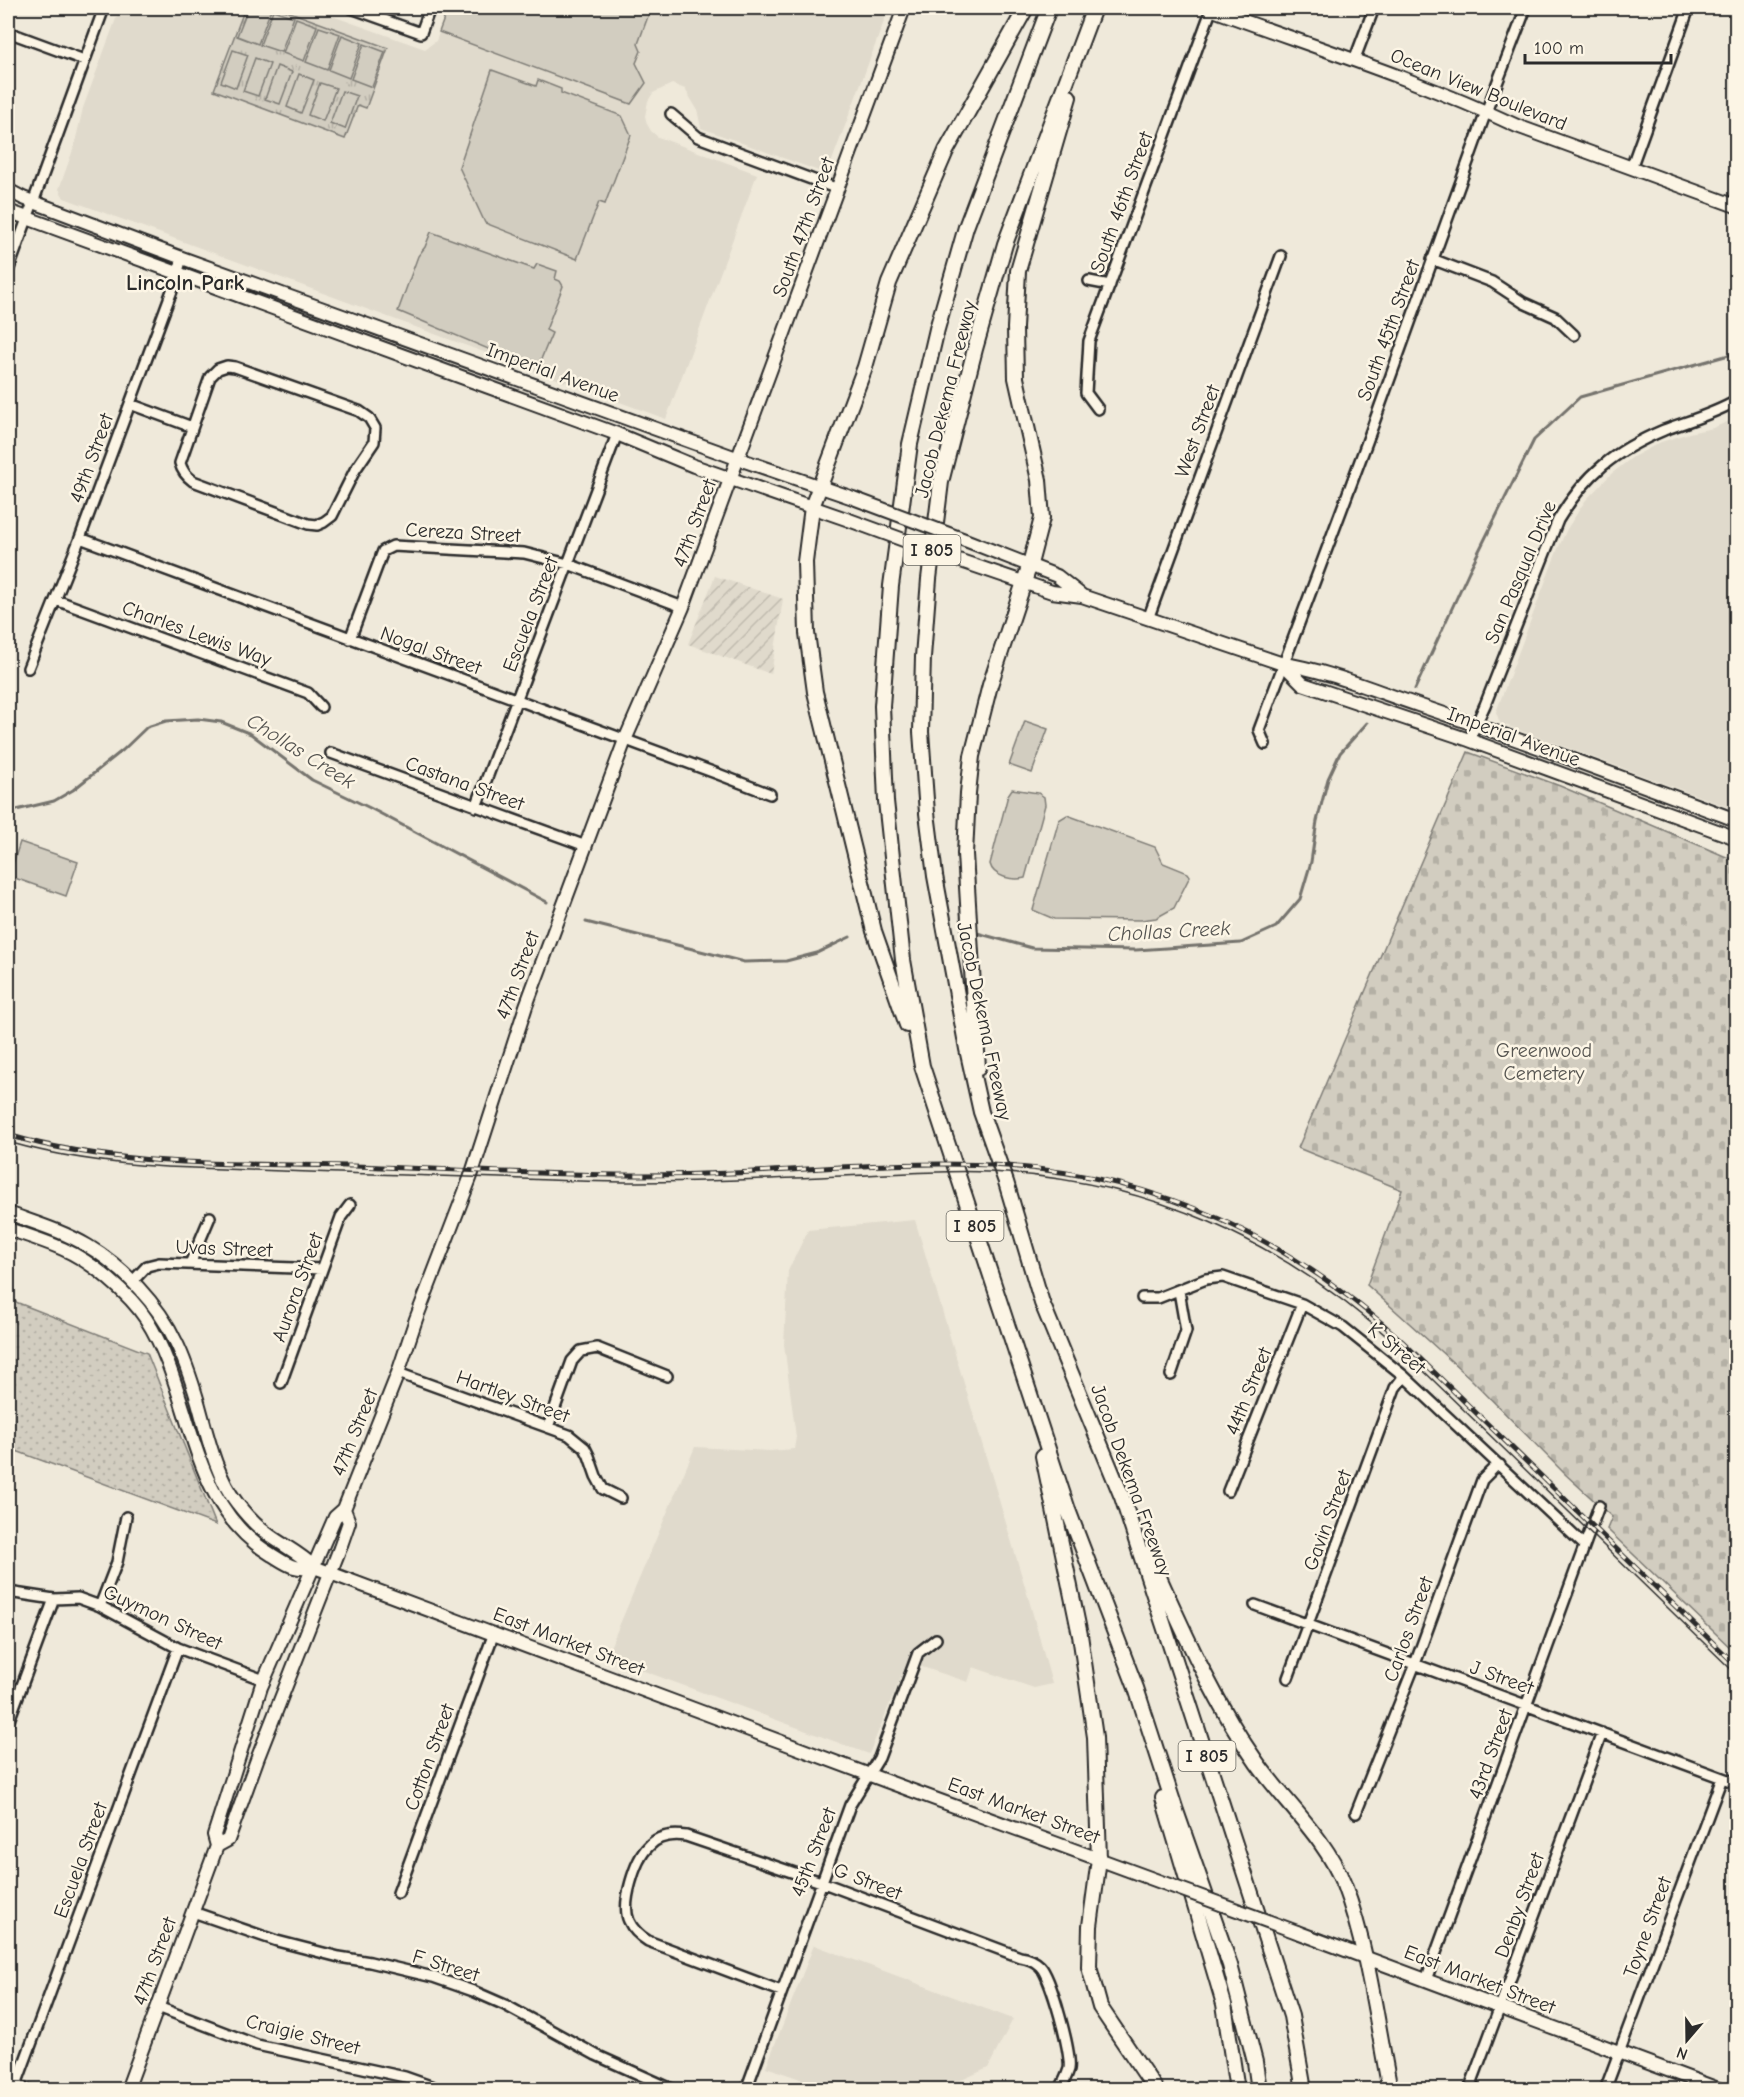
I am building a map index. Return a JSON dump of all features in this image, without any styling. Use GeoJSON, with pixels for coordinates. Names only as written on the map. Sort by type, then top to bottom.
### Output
{"type":"FeatureCollection","features":[{"type":"Feature","properties":{"kind":"highway"},"geometry":{"type":"LineString","coordinates":[[922,1066],[874,931],[815,692],[807,633],[805,562],[812,507],[865,367],[889,283],[946,151],[1026,8]]}},
{"type":"Feature","properties":{"kind":"highway","name":"Jacob Dekema Freeway"},"geometry":{"type":"LineString","coordinates":[[1049,8],[966,227],[937,329],[910,444],[891,586],[882,706],[886,801],[903,960],[922,1066],[1068,1510],[1136,1688],[1230,1965],[1255,2062],[1259,2090]]}},
{"type":"Feature","properties":{"kind":"highway"},"geometry":{"type":"LineString","coordinates":[[981,1112],[965,854],[968,793],[972,756],[990,685],[1030,564],[1042,518],[1039,480],[1016,378],[1015,328],[1018,271],[1094,8]]}},
{"type":"Feature","properties":{"kind":"highway","name":"Jacob Dekema Freeway"},"geometry":{"type":"LineString","coordinates":[[1094,8],[1005,244],[941,482],[928,579],[921,732],[927,813],[935,876],[981,1112],[1006,1182],[1042,1303],[1122,1497],[1291,2016],[1304,2090]]}},
{"type":"Feature","properties":{"kind":"highway"},"geometry":{"type":"LineString","coordinates":[[1028,1385],[1080,1635],[1095,1737],[1099,1859],[1090,1926],[1089,1967],[1100,2007],[1156,2090]]}},
{"type":"Feature","properties":{"kind":"highway"},"geometry":{"type":"LineString","coordinates":[[1122,1497],[1218,1701],[1257,1764],[1320,1841],[1344,1884],[1364,1956],[1390,2090]]}},
{"type":"Feature","properties":{"kind":"highway"},"geometry":{"type":"LineString","coordinates":[[1136,1688],[1169,1825],[1224,2004],[1237,2090]]}},
{"type":"Feature","properties":{"kind":"highway"},"geometry":{"type":"LineString","coordinates":[[1291,2016],[1311,2090]]}},
{"type":"Feature","properties":{"kind":"main road","name":"South 47th Street"},"geometry":{"type":"LineString","coordinates":[[739,459],[904,8]]}},
{"type":"Feature","properties":{"kind":"main road","name":"Ocean View Boulevard"},"geometry":{"type":"LineString","coordinates":[[1210,8],[1354,61],[1517,126],[1737,206]]}},
{"type":"Feature","properties":{"kind":"main road","name":"Imperial Avenue"},"geometry":{"type":"LineString","coordinates":[[8,190],[182,258],[739,459],[821,486],[1030,564],[1057,576],[1082,596]]}},
{"type":"Feature","properties":{"kind":"main road","name":"Imperial Avenue"},"geometry":{"type":"LineString","coordinates":[[8,211],[26,220],[617,434],[694,466],[1023,583],[1052,592],[1082,596],[1283,664],[1306,668],[1476,725],[1737,820]]}},
{"type":"Feature","properties":{"kind":"main road","name":"47th Street"},"geometry":{"type":"LineString","coordinates":[[127,2090],[217,1846],[214,1835],[264,1680],[335,1517],[344,1509],[398,1374],[416,1319],[471,1176],[526,1006],[625,740],[683,608],[739,459]]}},
{"type":"Feature","properties":{"kind":"main road","name":"Imperial Avenue"},"geometry":{"type":"LineString","coordinates":[[1283,664],[1303,684],[1469,740],[1737,838]]}},
{"type":"Feature","properties":{"kind":"main road","name":"East Market Street"},"geometry":{"type":"LineString","coordinates":[[8,1214],[81,1242],[103,1256],[153,1305],[176,1341],[224,1482],[236,1503],[261,1530],[314,1566],[1720,2090]]}},
{"type":"Feature","properties":{"kind":"main road","name":"East Market Street"},"geometry":{"type":"LineString","coordinates":[[8,1229],[65,1250],[86,1262],[122,1291],[146,1318],[163,1350],[209,1484],[228,1517],[265,1551],[286,1563],[301,1569],[314,1566]]}},
{"type":"Feature","properties":{"kind":"main road"},"geometry":{"type":"LineString","coordinates":[[65,1250],[88,1255],[126,1283],[132,1282]]}},
{"type":"Feature","properties":{"kind":"main road","name":"47th Street"},"geometry":{"type":"LineString","coordinates":[[217,1846],[228,1840],[350,1522],[344,1509]]}},
{"type":"Feature","properties":{"kind":"street"},"geometry":{"type":"LineString","coordinates":[[8,271],[104,8]]}},
{"type":"Feature","properties":{"kind":"street"},"geometry":{"type":"LineString","coordinates":[[351,8],[421,33],[430,8]]}},
{"type":"Feature","properties":{"kind":"street","name":"South 46th Street"},"geometry":{"type":"LineString","coordinates":[[1098,409],[1086,393],[1089,341],[1210,8]]}},
{"type":"Feature","properties":{"kind":"street"},"geometry":{"type":"LineString","coordinates":[[1354,61],[1374,8]]}},
{"type":"Feature","properties":{"kind":"street","name":"South 45th Street"},"geometry":{"type":"LineString","coordinates":[[1265,744],[1259,730],[1526,8]]}},
{"type":"Feature","properties":{"kind":"street"},"geometry":{"type":"LineString","coordinates":[[1631,168],[1689,8]]}},
{"type":"Feature","properties":{"kind":"street"},"geometry":{"type":"LineString","coordinates":[[8,32],[84,60]]}},
{"type":"Feature","properties":{"kind":"street"},"geometry":{"type":"LineString","coordinates":[[671,114],[698,137],[837,189]]}},
{"type":"Feature","properties":{"kind":"street","name":"West Street"},"geometry":{"type":"LineString","coordinates":[[1148,619],[1281,256]]}},
{"type":"Feature","properties":{"kind":"street","name":"49th Street"},"geometry":{"type":"LineString","coordinates":[[28,669],[80,538],[182,258]]}},
{"type":"Feature","properties":{"kind":"street"},"geometry":{"type":"LineString","coordinates":[[1432,259],[1492,282],[1524,303],[1555,317],[1574,335]]}},
{"type":"Feature","properties":{"kind":"street"},"geometry":{"type":"LineString","coordinates":[[1089,281],[1110,285]]}},
{"type":"Feature","properties":{"kind":"street"},"geometry":{"type":"LineString","coordinates":[[227,366],[359,411],[369,418],[375,428],[374,442],[355,470],[332,516],[317,525],[308,524],[187,477],[180,463],[192,427],[210,377],[218,369],[227,366]]}},
{"type":"Feature","properties":{"kind":"street","name":"San Pasqual Drive"},"geometry":{"type":"LineString","coordinates":[[1469,740],[1558,520],[1572,497],[1603,464],[1640,441],[1737,401]]}},
{"type":"Feature","properties":{"kind":"street"},"geometry":{"type":"LineString","coordinates":[[130,404],[192,427]]}},
{"type":"Feature","properties":{"kind":"street","name":"Escuela Street"},"geometry":{"type":"LineString","coordinates":[[476,807],[617,434]]}},
{"type":"Feature","properties":{"kind":"street","name":"Nogal Street"},"geometry":{"type":"LineString","coordinates":[[80,538],[770,794]]}},
{"type":"Feature","properties":{"kind":"street","name":"Cereza Street"},"geometry":{"type":"LineString","coordinates":[[350,639],[383,551],[393,546],[524,553],[568,564],[683,608]]}},
{"type":"Feature","properties":{"kind":"street","name":"Charles Lewis Way"},"geometry":{"type":"LineString","coordinates":[[56,600],[308,693],[321,707]]}},
{"type":"Feature","properties":{"kind":"street","name":"Castana Street"},"geometry":{"type":"LineString","coordinates":[[331,753],[586,846]]}},
{"type":"Feature","properties":{"kind":"street","name":"Aurora Street"},"geometry":{"type":"LineString","coordinates":[[281,1383],[341,1217],[350,1205]]}},
{"type":"Feature","properties":{"kind":"street"},"geometry":{"type":"LineString","coordinates":[[190,1264],[210,1217]]}},
{"type":"Feature","properties":{"kind":"street","name":"Uvas Street"},"geometry":{"type":"LineString","coordinates":[[132,1282],[147,1266],[159,1263],[322,1269]]}},
{"type":"Feature","properties":{"kind":"street","name":"K Street"},"geometry":{"type":"LineString","coordinates":[[1142,1298],[1158,1298],[1206,1280],[1223,1277],[1302,1304],[1343,1327],[1404,1376],[1584,1545]]}},
{"type":"Feature","properties":{"kind":"street"},"geometry":{"type":"LineString","coordinates":[[1171,1375],[1186,1331],[1179,1291]]}},
{"type":"Feature","properties":{"kind":"street","name":"44th Street"},"geometry":{"type":"LineString","coordinates":[[1228,1491],[1302,1304]]}},
{"type":"Feature","properties":{"kind":"street"},"geometry":{"type":"LineString","coordinates":[[548,1426],[572,1361],[581,1351],[597,1348],[667,1376]]}},
{"type":"Feature","properties":{"kind":"street","name":"Hartley Street"},"geometry":{"type":"LineString","coordinates":[[398,1374],[569,1435],[585,1448],[603,1489],[621,1498]]}},
{"type":"Feature","properties":{"kind":"street","name":"Gavin Street"},"geometry":{"type":"LineString","coordinates":[[1288,1678],[1395,1388],[1404,1376]]}},
{"type":"Feature","properties":{"kind":"street","name":"Carlos Street"},"geometry":{"type":"LineString","coordinates":[[1356,1813],[1415,1664],[1482,1480],[1494,1468],[1500,1466]]}},
{"type":"Feature","properties":{"kind":"street","name":"43rd Street"},"geometry":{"type":"LineString","coordinates":[[1426,1980],[1599,1506]]}},
{"type":"Feature","properties":{"kind":"street"},"geometry":{"type":"LineString","coordinates":[[100,1606],[117,1562],[126,1517]]}},
{"type":"Feature","properties":{"kind":"street","name":"Guymon Street"},"geometry":{"type":"LineString","coordinates":[[8,1592],[54,1599],[78,1598],[100,1606],[178,1648],[264,1680]]}},
{"type":"Feature","properties":{"kind":"street"},"geometry":{"type":"LineString","coordinates":[[8,1724],[54,1599]]}},
{"type":"Feature","properties":{"kind":"street","name":"J Street"},"geometry":{"type":"LineString","coordinates":[[1255,1605],[1737,1783]]}},
{"type":"Feature","properties":{"kind":"street","name":"Cotton Street"},"geometry":{"type":"LineString","coordinates":[[398,1893],[494,1633]]}},
{"type":"Feature","properties":{"kind":"street","name":"45th Street"},"geometry":{"type":"LineString","coordinates":[[746,2090],[850,1805],[879,1758],[918,1653],[936,1639]]}},
{"type":"Feature","properties":{"kind":"street","name":"Escuela Street"},"geometry":{"type":"LineString","coordinates":[[12,2083],[178,1648]]}},
{"type":"Feature","properties":{"kind":"street","name":"Denby Street"},"geometry":{"type":"LineString","coordinates":[[1469,2090],[1602,1733]]}},
{"type":"Feature","properties":{"kind":"street","name":"Toyne Street"},"geometry":{"type":"LineString","coordinates":[[1605,2090],[1722,1778]]}},
{"type":"Feature","properties":{"kind":"street","name":"G Street"},"geometry":{"type":"LineString","coordinates":[[781,1991],[648,1941],[636,1932],[629,1921],[626,1897],[642,1855],[649,1845],[669,1834],[686,1836],[821,1882],[1029,1959],[1040,1966],[1048,1977],[1068,2050],[1069,2068],[1059,2090]]}},
{"type":"Feature","properties":{"kind":"street","name":"F Street"},"geometry":{"type":"LineString","coordinates":[[193,1912],[277,1941],[339,1958],[370,1962],[433,1977],[474,1991],[505,2005],[596,2055],[674,2090]]}},
{"type":"Feature","properties":{"kind":"street","name":"Craigie Street"},"geometry":{"type":"LineString","coordinates":[[158,2007],[257,2045],[405,2077],[442,2090]]}},
{"type":"Feature","properties":{"kind":"street"},"geometry":{"type":"LineString","coordinates":[[12,2083],[29,2090]]}},
{"type":"Feature","properties":{"kind":"shaded area"},"geometry":{"type":"Polygon","coordinates":[[[120,8],[310,8],[425,49],[436,41],[448,8],[889,8],[827,174],[701,128],[697,109],[685,89],[672,84],[653,93],[648,101],[645,116],[647,124],[658,137],[757,174],[666,419],[64,198],[59,189],[74,147],[83,108],[120,8]]]}},
{"type":"Feature","properties":{"kind":"shaded area"},"geometry":{"type":"Polygon","coordinates":[[[1736,418],[1736,810],[1500,723],[1496,712],[1557,551],[1567,529],[1585,501],[1611,474],[1633,457],[1661,442],[1713,428],[1736,418]]]}},
{"type":"Feature","properties":{"kind":"shaded area"},"geometry":{"type":"Polygon","coordinates":[[[715,576],[783,599],[771,674],[688,644],[715,576]]]}},
{"type":"Feature","properties":{"kind":"shaded area"},"geometry":{"type":"Polygon","coordinates":[[[915,1220],[1052,1684],[1034,1688],[973,1667],[968,1682],[907,1662],[869,1754],[606,1657],[695,1447],[770,1451],[794,1449],[796,1437],[784,1344],[788,1271],[808,1230],[915,1220]]]}},
{"type":"Feature","properties":{"kind":"shaded area"},"geometry":{"type":"Polygon","coordinates":[[[814,1945],[1013,2019],[988,2068],[942,2089],[832,2090],[766,2067],[814,1945]]]}},
{"type":"Feature","properties":{"kind":"green space"},"geometry":{"type":"Polygon","coordinates":[[[245,8],[279,8],[388,48],[366,108],[358,105],[345,139],[214,90],[245,8]]]}},
{"type":"Feature","properties":{"kind":"green space"},"geometry":{"type":"Polygon","coordinates":[[[248,8],[271,9],[258,44],[237,36],[248,8]]]}},
{"type":"Feature","properties":{"kind":"green space"},"geometry":{"type":"Polygon","coordinates":[[[448,8],[651,8],[638,44],[641,51],[636,63],[646,83],[631,104],[439,32],[448,8]]]}},
{"type":"Feature","properties":{"kind":"green space"},"geometry":{"type":"Polygon","coordinates":[[[273,10],[294,17],[281,52],[260,45],[273,10]]]}},
{"type":"Feature","properties":{"kind":"green space"},"geometry":{"type":"Polygon","coordinates":[[[296,18],[317,26],[304,61],[283,53],[296,18]]]}},
{"type":"Feature","properties":{"kind":"green space"},"geometry":{"type":"Polygon","coordinates":[[[319,27],[340,34],[327,70],[306,62],[319,27]]]}},
{"type":"Feature","properties":{"kind":"green space"},"geometry":{"type":"Polygon","coordinates":[[[342,35],[362,43],[349,78],[329,70],[342,35]]]}},
{"type":"Feature","properties":{"kind":"green space"},"geometry":{"type":"Polygon","coordinates":[[[364,44],[385,52],[372,87],[351,79],[364,44]]]}},
{"type":"Feature","properties":{"kind":"green space"},"geometry":{"type":"Polygon","coordinates":[[[233,50],[248,55],[236,88],[221,82],[233,50]]]}},
{"type":"Feature","properties":{"kind":"green space"},"geometry":{"type":"Polygon","coordinates":[[[255,58],[270,64],[258,96],[243,91],[255,58]]]}},
{"type":"Feature","properties":{"kind":"green space"},"geometry":{"type":"Polygon","coordinates":[[[277,66],[292,72],[280,104],[265,99],[277,66]]]}},
{"type":"Feature","properties":{"kind":"green space"},"geometry":{"type":"Polygon","coordinates":[[[492,70],[536,86],[538,80],[561,89],[561,93],[622,116],[631,135],[605,204],[599,202],[577,259],[485,223],[459,167],[492,70]]]}},
{"type":"Feature","properties":{"kind":"green space"},"geometry":{"type":"Polygon","coordinates":[[[299,74],[314,80],[301,113],[287,107],[299,74]]]}},
{"type":"Feature","properties":{"kind":"green space"},"geometry":{"type":"Polygon","coordinates":[[[320,83],[336,88],[323,121],[308,115],[320,83]]]}},
{"type":"Feature","properties":{"kind":"green space"},"geometry":{"type":"Polygon","coordinates":[[[342,91],[357,96],[345,129],[330,123],[342,91]]]}},
{"type":"Feature","properties":{"kind":"green space"},"geometry":{"type":"Polygon","coordinates":[[[431,232],[534,269],[537,264],[557,271],[555,279],[563,286],[546,330],[552,333],[539,364],[531,360],[529,366],[398,311],[418,256],[425,247],[431,232]]]}},
{"type":"Feature","properties":{"kind":"green space"},"geometry":{"type":"Polygon","coordinates":[[[1025,721],[1048,729],[1032,773],[1009,765],[1025,721]]]}},
{"type":"Feature","properties":{"kind":"green space","name":"Greenwood Cemetery"},"geometry":{"type":"Polygon","coordinates":[[[1468,752],[1560,786],[1736,861],[1736,1653],[1607,1529],[1612,1517],[1565,1474],[1470,1378],[1367,1285],[1402,1190],[1298,1148],[1468,752]]]}},
{"type":"Feature","properties":{"kind":"green space"},"geometry":{"type":"Polygon","coordinates":[[[1012,789],[1038,793],[1044,797],[1045,805],[1025,878],[1020,879],[999,875],[990,864],[1008,795],[1012,789]]]}},
{"type":"Feature","properties":{"kind":"green space"},"geometry":{"type":"Polygon","coordinates":[[[1067,815],[1155,847],[1163,863],[1188,873],[1190,876],[1174,908],[1156,918],[1141,920],[1054,919],[1033,910],[1059,820],[1067,815]]]}},
{"type":"Feature","properties":{"kind":"green space"},"geometry":{"type":"Polygon","coordinates":[[[20,842],[78,862],[66,896],[9,876],[20,842]]]}},
{"type":"Feature","properties":{"kind":"green space"},"geometry":{"type":"Polygon","coordinates":[[[8,1299],[147,1353],[216,1525],[8,1448],[8,1299]]]}},
{"type":"Feature","properties":{"kind":"waterway"},"geometry":{"type":"LineString","coordinates":[[1415,689],[1469,571],[1534,440],[1580,397],[1736,353]]}},
{"type":"Feature","properties":{"kind":"waterway","name":"Chollas Creek"},"geometry":{"type":"LineString","coordinates":[[8,812],[54,801],[73,790],[123,750],[147,727],[166,721],[198,719],[221,722],[251,734],[312,780],[370,808],[547,902]]}},
{"type":"Feature","properties":{"kind":"waterway","name":"Chollas Creek"},"geometry":{"type":"LineString","coordinates":[[977,933],[1032,948],[1136,950],[1241,943],[1276,927],[1300,899],[1311,862],[1317,821],[1328,779],[1340,753],[1367,723]]}},
{"type":"Feature","properties":{"kind":"waterway"},"geometry":{"type":"LineString","coordinates":[[586,922],[744,962],[786,961],[817,953],[850,937]]}},
{"type":"Feature","properties":{"kind":"tram line"},"geometry":{"type":"LineString","coordinates":[[8,1142],[67,1156],[147,1166],[568,1181],[694,1181],[958,1171],[989,1172],[1048,1177],[1104,1187],[1158,1202],[1210,1222],[1260,1246],[1308,1276],[1354,1309],[1399,1347],[1736,1674]]}},
{"type":"Feature","properties":{"kind":"railway"},"geometry":{"type":"LineString","coordinates":[[8,1135],[50,1146],[136,1159],[223,1164],[636,1175],[972,1164],[1063,1172],[1117,1183],[1170,1199],[1269,1244],[1316,1273],[1360,1306],[1403,1342],[1736,1665]]}},
{"type":"Feature","properties":{"kind":"district","name":"Lincoln Park"},"geometry":{"type":"Point","coordinates":[185,282]}}]}
